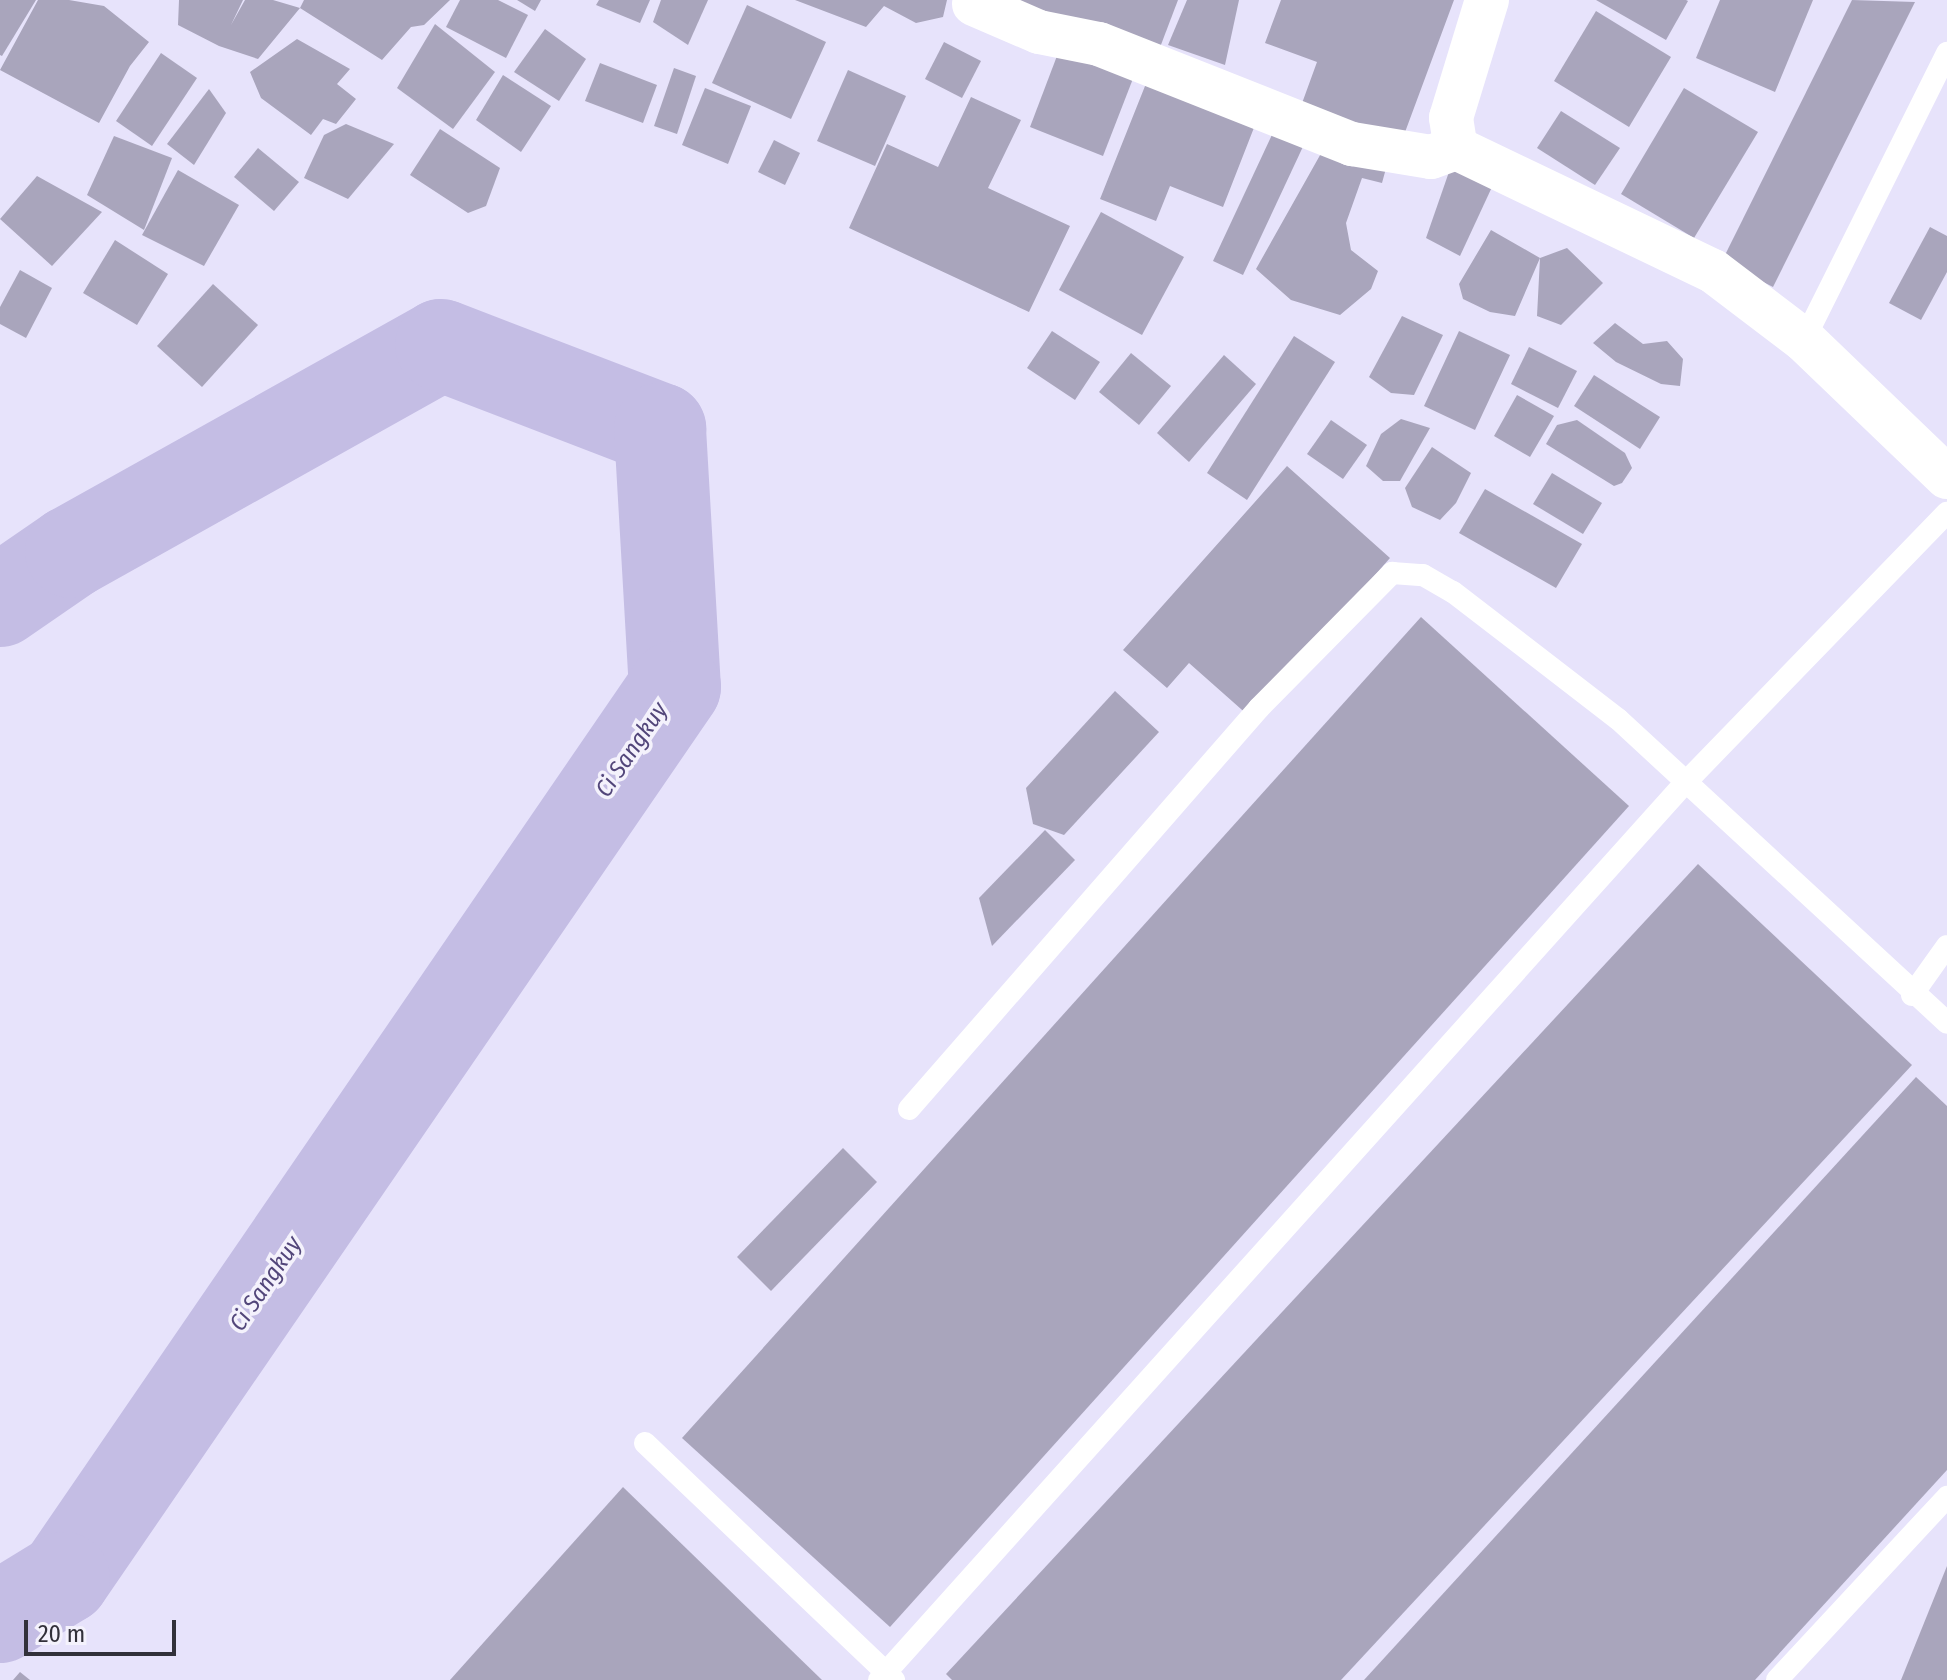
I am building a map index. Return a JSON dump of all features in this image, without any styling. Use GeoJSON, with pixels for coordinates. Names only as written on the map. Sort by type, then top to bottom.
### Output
{"type":"FeatureCollection","features":[{"type":"Feature","properties":{"kind":"street"},"geometry":{"type":"LineString","coordinates":[[1456,148],[1451,118],[1487,0]]}},
{"type":"Feature","properties":{"kind":"street"},"geometry":{"type":"LineString","coordinates":[[974,4],[1039,32],[1099,44],[1352,144],[1431,157],[1456,148],[1713,271],[1804,340],[1947,477]]}},
{"type":"Feature","properties":{"kind":"lane"},"geometry":{"type":"LineString","coordinates":[[1804,340],[1947,53]]}},
{"type":"Feature","properties":{"kind":"lane"},"geometry":{"type":"LineString","coordinates":[[645,1443],[887,1678],[1686,782],[1947,513]]}},
{"type":"Feature","properties":{"kind":"lane"},"geometry":{"type":"LineString","coordinates":[[909,1109],[1259,708],[1392,573],[1423,575],[1453,592],[1618,719],[1912,995],[1947,1023]]}},
{"type":"Feature","properties":{"kind":"lane"},"geometry":{"type":"LineString","coordinates":[[1912,995],[1947,946]]}},
{"type":"Feature","properties":{"kind":"lane"},"geometry":{"type":"LineString","coordinates":[[1777,1680],[1947,1497]]}},
{"type":"Feature","properties":{"kind":"building"},"geometry":{"type":"Polygon","coordinates":[[[0,0],[36,0],[2,56],[0,55],[0,0]]]}},
{"type":"Feature","properties":{"kind":"building"},"geometry":{"type":"Polygon","coordinates":[[[38,0],[69,0],[104,6],[149,42],[130,66],[99,123],[0,70],[38,0]]]}},
{"type":"Feature","properties":{"kind":"building"},"geometry":{"type":"Polygon","coordinates":[[[179,0],[243,0],[231,25],[245,0],[273,0],[300,8],[258,59],[219,46],[178,25],[179,0]]]}},
{"type":"Feature","properties":{"kind":"building"},"geometry":{"type":"Polygon","coordinates":[[[304,0],[450,0],[424,25],[411,27],[382,60],[300,8],[304,0]]]}},
{"type":"Feature","properties":{"kind":"building"},"geometry":{"type":"Polygon","coordinates":[[[460,0],[498,0],[528,15],[506,58],[446,27],[460,0]]]}},
{"type":"Feature","properties":{"kind":"building"},"geometry":{"type":"Polygon","coordinates":[[[517,0],[541,0],[535,11],[517,0]]]}},
{"type":"Feature","properties":{"kind":"building"},"geometry":{"type":"Polygon","coordinates":[[[599,0],[650,0],[640,23],[596,5],[599,0]]]}},
{"type":"Feature","properties":{"kind":"building"},"geometry":{"type":"Polygon","coordinates":[[[661,0],[708,0],[688,45],[653,22],[661,0]]]}},
{"type":"Feature","properties":{"kind":"building"},"geometry":{"type":"Polygon","coordinates":[[[795,0],[947,0],[943,17],[916,23],[884,6],[866,27],[795,0]]]}},
{"type":"Feature","properties":{"kind":"building"},"geometry":{"type":"Polygon","coordinates":[[[1005,0],[1178,0],[1159,50],[1005,0]]]}},
{"type":"Feature","properties":{"kind":"building"},"geometry":{"type":"Polygon","coordinates":[[[1187,0],[1239,0],[1225,65],[1168,45],[1187,0]]]}},
{"type":"Feature","properties":{"kind":"building"},"geometry":{"type":"Polygon","coordinates":[[[1281,0],[1454,0],[1401,143],[1301,106],[1317,62],[1265,43],[1281,0]]]}},
{"type":"Feature","properties":{"kind":"building"},"geometry":{"type":"Polygon","coordinates":[[[1596,0],[1686,0],[1688,1],[1666,40],[1596,0]]]}},
{"type":"Feature","properties":{"kind":"building"},"geometry":{"type":"Polygon","coordinates":[[[1720,0],[1813,0],[1775,92],[1696,58],[1720,0]]]}},
{"type":"Feature","properties":{"kind":"building"},"geometry":{"type":"Polygon","coordinates":[[[1852,0],[1915,2],[1773,287],[1722,261],[1852,0]]]}},
{"type":"Feature","properties":{"kind":"building"},"geometry":{"type":"Polygon","coordinates":[[[747,5],[826,42],[791,119],[712,83],[747,5]]]}},
{"type":"Feature","properties":{"kind":"building"},"geometry":{"type":"Polygon","coordinates":[[[1596,11],[1671,57],[1629,127],[1554,81],[1596,11]]]}},
{"type":"Feature","properties":{"kind":"building"},"geometry":{"type":"Polygon","coordinates":[[[435,24],[495,72],[453,129],[397,88],[435,24]]]}},
{"type":"Feature","properties":{"kind":"building"},"geometry":{"type":"Polygon","coordinates":[[[545,29],[586,59],[559,101],[514,72],[545,29]]]}},
{"type":"Feature","properties":{"kind":"building"},"geometry":{"type":"Polygon","coordinates":[[[297,39],[350,69],[337,84],[356,99],[336,124],[323,119],[311,135],[261,98],[250,72],[297,39]]]}},
{"type":"Feature","properties":{"kind":"building"},"geometry":{"type":"Polygon","coordinates":[[[944,42],[981,61],[962,98],[925,79],[944,42]]]}},
{"type":"Feature","properties":{"kind":"building"},"geometry":{"type":"Polygon","coordinates":[[[1060,48],[1134,76],[1103,156],[1030,127],[1060,48]]]}},
{"type":"Feature","properties":{"kind":"building"},"geometry":{"type":"Polygon","coordinates":[[[161,53],[197,78],[152,146],[116,121],[161,53]]]}},
{"type":"Feature","properties":{"kind":"building"},"geometry":{"type":"Polygon","coordinates":[[[600,63],[657,85],[643,123],[585,101],[600,63]]]}},
{"type":"Feature","properties":{"kind":"building"},"geometry":{"type":"Polygon","coordinates":[[[674,68],[696,76],[677,134],[654,126],[674,68]]]}},
{"type":"Feature","properties":{"kind":"building"},"geometry":{"type":"Polygon","coordinates":[[[848,70],[906,96],[875,166],[817,141],[848,70]]]}},
{"type":"Feature","properties":{"kind":"building"},"geometry":{"type":"Polygon","coordinates":[[[503,75],[551,106],[521,152],[476,120],[503,75]]]}},
{"type":"Feature","properties":{"kind":"building"},"geometry":{"type":"Polygon","coordinates":[[[1149,76],[1257,120],[1223,207],[1170,186],[1156,221],[1100,199],[1149,76]]]}},
{"type":"Feature","properties":{"kind":"building"},"geometry":{"type":"Polygon","coordinates":[[[705,88],[751,106],[728,164],[682,145],[705,88]]]}},
{"type":"Feature","properties":{"kind":"building"},"geometry":{"type":"Polygon","coordinates":[[[1684,88],[1758,132],[1694,238],[1621,194],[1684,88]]]}},
{"type":"Feature","properties":{"kind":"building"},"geometry":{"type":"Polygon","coordinates":[[[209,89],[226,113],[194,165],[167,144],[209,89]]]}},
{"type":"Feature","properties":{"kind":"building"},"geometry":{"type":"Polygon","coordinates":[[[971,97],[1021,120],[988,188],[1070,226],[1029,312],[849,228],[887,144],[938,167],[971,97]]]}},
{"type":"Feature","properties":{"kind":"building"},"geometry":{"type":"Polygon","coordinates":[[[1561,111],[1620,148],[1595,185],[1537,148],[1561,111]]]}},
{"type":"Feature","properties":{"kind":"building"},"geometry":{"type":"Polygon","coordinates":[[[346,124],[394,144],[348,199],[304,178],[324,135],[346,124]]]}},
{"type":"Feature","properties":{"kind":"building"},"geometry":{"type":"Polygon","coordinates":[[[1277,124],[1307,138],[1243,275],[1213,261],[1277,124]]]}},
{"type":"Feature","properties":{"kind":"building"},"geometry":{"type":"Polygon","coordinates":[[[440,129],[500,168],[486,206],[468,213],[410,175],[440,129]]]}},
{"type":"Feature","properties":{"kind":"building"},"geometry":{"type":"Polygon","coordinates":[[[114,136],[172,158],[144,230],[87,195],[114,136]]]}},
{"type":"Feature","properties":{"kind":"building"},"geometry":{"type":"Polygon","coordinates":[[[774,140],[800,153],[785,185],[758,172],[774,140]]]}},
{"type":"Feature","properties":{"kind":"building"},"geometry":{"type":"Polygon","coordinates":[[[1328,141],[1388,161],[1382,183],[1362,178],[1346,223],[1351,250],[1378,271],[1371,289],[1340,315],[1291,300],[1256,269],[1328,141]]]}},
{"type":"Feature","properties":{"kind":"building"},"geometry":{"type":"Polygon","coordinates":[[[258,148],[299,182],[274,211],[234,177],[258,148]]]}},
{"type":"Feature","properties":{"kind":"building"},"geometry":{"type":"Polygon","coordinates":[[[1450,169],[1492,187],[1460,256],[1426,238],[1450,169]]]}},
{"type":"Feature","properties":{"kind":"building"},"geometry":{"type":"Polygon","coordinates":[[[178,170],[239,205],[204,266],[142,235],[178,170]]]}},
{"type":"Feature","properties":{"kind":"building"},"geometry":{"type":"Polygon","coordinates":[[[37,176],[102,212],[52,266],[0,219],[37,176]]]}},
{"type":"Feature","properties":{"kind":"building"},"geometry":{"type":"Polygon","coordinates":[[[1101,212],[1184,257],[1142,335],[1059,290],[1101,212]]]}},
{"type":"Feature","properties":{"kind":"building"},"geometry":{"type":"Polygon","coordinates":[[[1930,227],[1947,236],[1947,272],[1921,320],[1889,303],[1930,227]]]}},
{"type":"Feature","properties":{"kind":"building"},"geometry":{"type":"Polygon","coordinates":[[[1491,230],[1540,258],[1515,316],[1490,312],[1463,299],[1459,284],[1491,230]]]}},
{"type":"Feature","properties":{"kind":"building"},"geometry":{"type":"Polygon","coordinates":[[[115,240],[168,274],[137,325],[83,293],[115,240]]]}},
{"type":"Feature","properties":{"kind":"building"},"geometry":{"type":"Polygon","coordinates":[[[1567,248],[1603,283],[1561,325],[1537,316],[1540,258],[1567,248]]]}},
{"type":"Feature","properties":{"kind":"building"},"geometry":{"type":"Polygon","coordinates":[[[20,270],[52,288],[26,338],[0,324],[0,307],[20,270]]]}},
{"type":"Feature","properties":{"kind":"building"},"geometry":{"type":"Polygon","coordinates":[[[213,284],[258,325],[202,387],[157,346],[213,284]]]}},
{"type":"Feature","properties":{"kind":"building"},"geometry":{"type":"Polygon","coordinates":[[[1402,316],[1443,335],[1414,395],[1391,393],[1369,377],[1402,316]]]}},
{"type":"Feature","properties":{"kind":"building"},"geometry":{"type":"Polygon","coordinates":[[[1615,323],[1643,344],[1667,341],[1683,359],[1680,386],[1661,384],[1616,362],[1593,343],[1615,323]]]}},
{"type":"Feature","properties":{"kind":"building"},"geometry":{"type":"Polygon","coordinates":[[[1052,331],[1100,362],[1075,400],[1027,368],[1052,331]]]}},
{"type":"Feature","properties":{"kind":"building"},"geometry":{"type":"Polygon","coordinates":[[[1459,331],[1510,355],[1475,430],[1424,406],[1459,331]]]}},
{"type":"Feature","properties":{"kind":"building"},"geometry":{"type":"Polygon","coordinates":[[[1294,336],[1335,362],[1247,500],[1207,473],[1294,336]]]}},
{"type":"Feature","properties":{"kind":"building"},"geometry":{"type":"Polygon","coordinates":[[[1529,347],[1577,371],[1558,408],[1511,384],[1529,347]]]}},
{"type":"Feature","properties":{"kind":"building"},"geometry":{"type":"Polygon","coordinates":[[[1131,353],[1171,386],[1139,425],[1099,392],[1131,353]]]}},
{"type":"Feature","properties":{"kind":"building"},"geometry":{"type":"Polygon","coordinates":[[[1224,355],[1256,384],[1189,462],[1157,433],[1224,355]]]}},
{"type":"Feature","properties":{"kind":"building"},"geometry":{"type":"Polygon","coordinates":[[[1594,375],[1660,417],[1640,449],[1574,406],[1594,375]]]}},
{"type":"Feature","properties":{"kind":"building"},"geometry":{"type":"Polygon","coordinates":[[[1517,395],[1554,416],[1530,457],[1494,436],[1517,395]]]}},
{"type":"Feature","properties":{"kind":"building"},"geometry":{"type":"Polygon","coordinates":[[[1401,419],[1430,428],[1400,481],[1383,481],[1366,466],[1381,434],[1401,419]]]}},
{"type":"Feature","properties":{"kind":"building"},"geometry":{"type":"Polygon","coordinates":[[[1331,420],[1367,445],[1343,479],[1307,454],[1331,420]]]}},
{"type":"Feature","properties":{"kind":"building"},"geometry":{"type":"Polygon","coordinates":[[[1577,420],[1625,453],[1632,468],[1622,483],[1614,486],[1546,444],[1557,425],[1577,420]]]}},
{"type":"Feature","properties":{"kind":"building"},"geometry":{"type":"Polygon","coordinates":[[[1432,447],[1471,473],[1456,503],[1440,520],[1412,507],[1405,488],[1432,447]]]}},
{"type":"Feature","properties":{"kind":"building"},"geometry":{"type":"Polygon","coordinates":[[[1287,466],[1390,558],[1250,717],[1189,663],[1167,688],[1123,650],[1287,466]]]}},
{"type":"Feature","properties":{"kind":"building"},"geometry":{"type":"Polygon","coordinates":[[[1552,473],[1602,503],[1583,534],[1533,504],[1552,473]]]}},
{"type":"Feature","properties":{"kind":"building"},"geometry":{"type":"Polygon","coordinates":[[[1485,489],[1582,544],[1556,588],[1459,533],[1485,489]]]}},
{"type":"Feature","properties":{"kind":"building"},"geometry":{"type":"Polygon","coordinates":[[[1421,617],[1629,806],[890,1627],[682,1438],[1421,617]]]}},
{"type":"Feature","properties":{"kind":"building"},"geometry":{"type":"Polygon","coordinates":[[[1115,691],[1159,732],[1064,835],[1033,824],[1026,788],[1115,691]]]}},
{"type":"Feature","properties":{"kind":"building"},"geometry":{"type":"Polygon","coordinates":[[[1045,830],[1075,860],[992,946],[979,898],[1045,830]]]}},
{"type":"Feature","properties":{"kind":"building"},"geometry":{"type":"Polygon","coordinates":[[[1698,864],[1912,1065],[1341,1680],[952,1680],[946,1674],[1698,864]]]}},
{"type":"Feature","properties":{"kind":"building"},"geometry":{"type":"Polygon","coordinates":[[[1916,1077],[1947,1106],[1947,1470],[1755,1680],[1364,1680],[1916,1077]]]}},
{"type":"Feature","properties":{"kind":"building"},"geometry":{"type":"Polygon","coordinates":[[[843,1148],[877,1182],[771,1291],[737,1257],[843,1148]]]}},
{"type":"Feature","properties":{"kind":"building"},"geometry":{"type":"Polygon","coordinates":[[[623,1487],[822,1680],[450,1680],[623,1487]]]}},
{"type":"Feature","properties":{"kind":"building"},"geometry":{"type":"Polygon","coordinates":[[[1947,1566],[1947,1680],[1901,1680],[1947,1566]]]}},
{"type":"Feature","properties":{"kind":"building"},"geometry":{"type":"Polygon","coordinates":[[[20,1672],[30,1680],[13,1680],[20,1672]]]}},
{"type":"Feature","properties":{"kind":"waterway","name":"Ci Sangkuy"},"geometry":{"type":"LineString","coordinates":[[0,601],[71,552],[441,345],[660,429],[675,687],[64,1578],[0,1617]]}}]}
